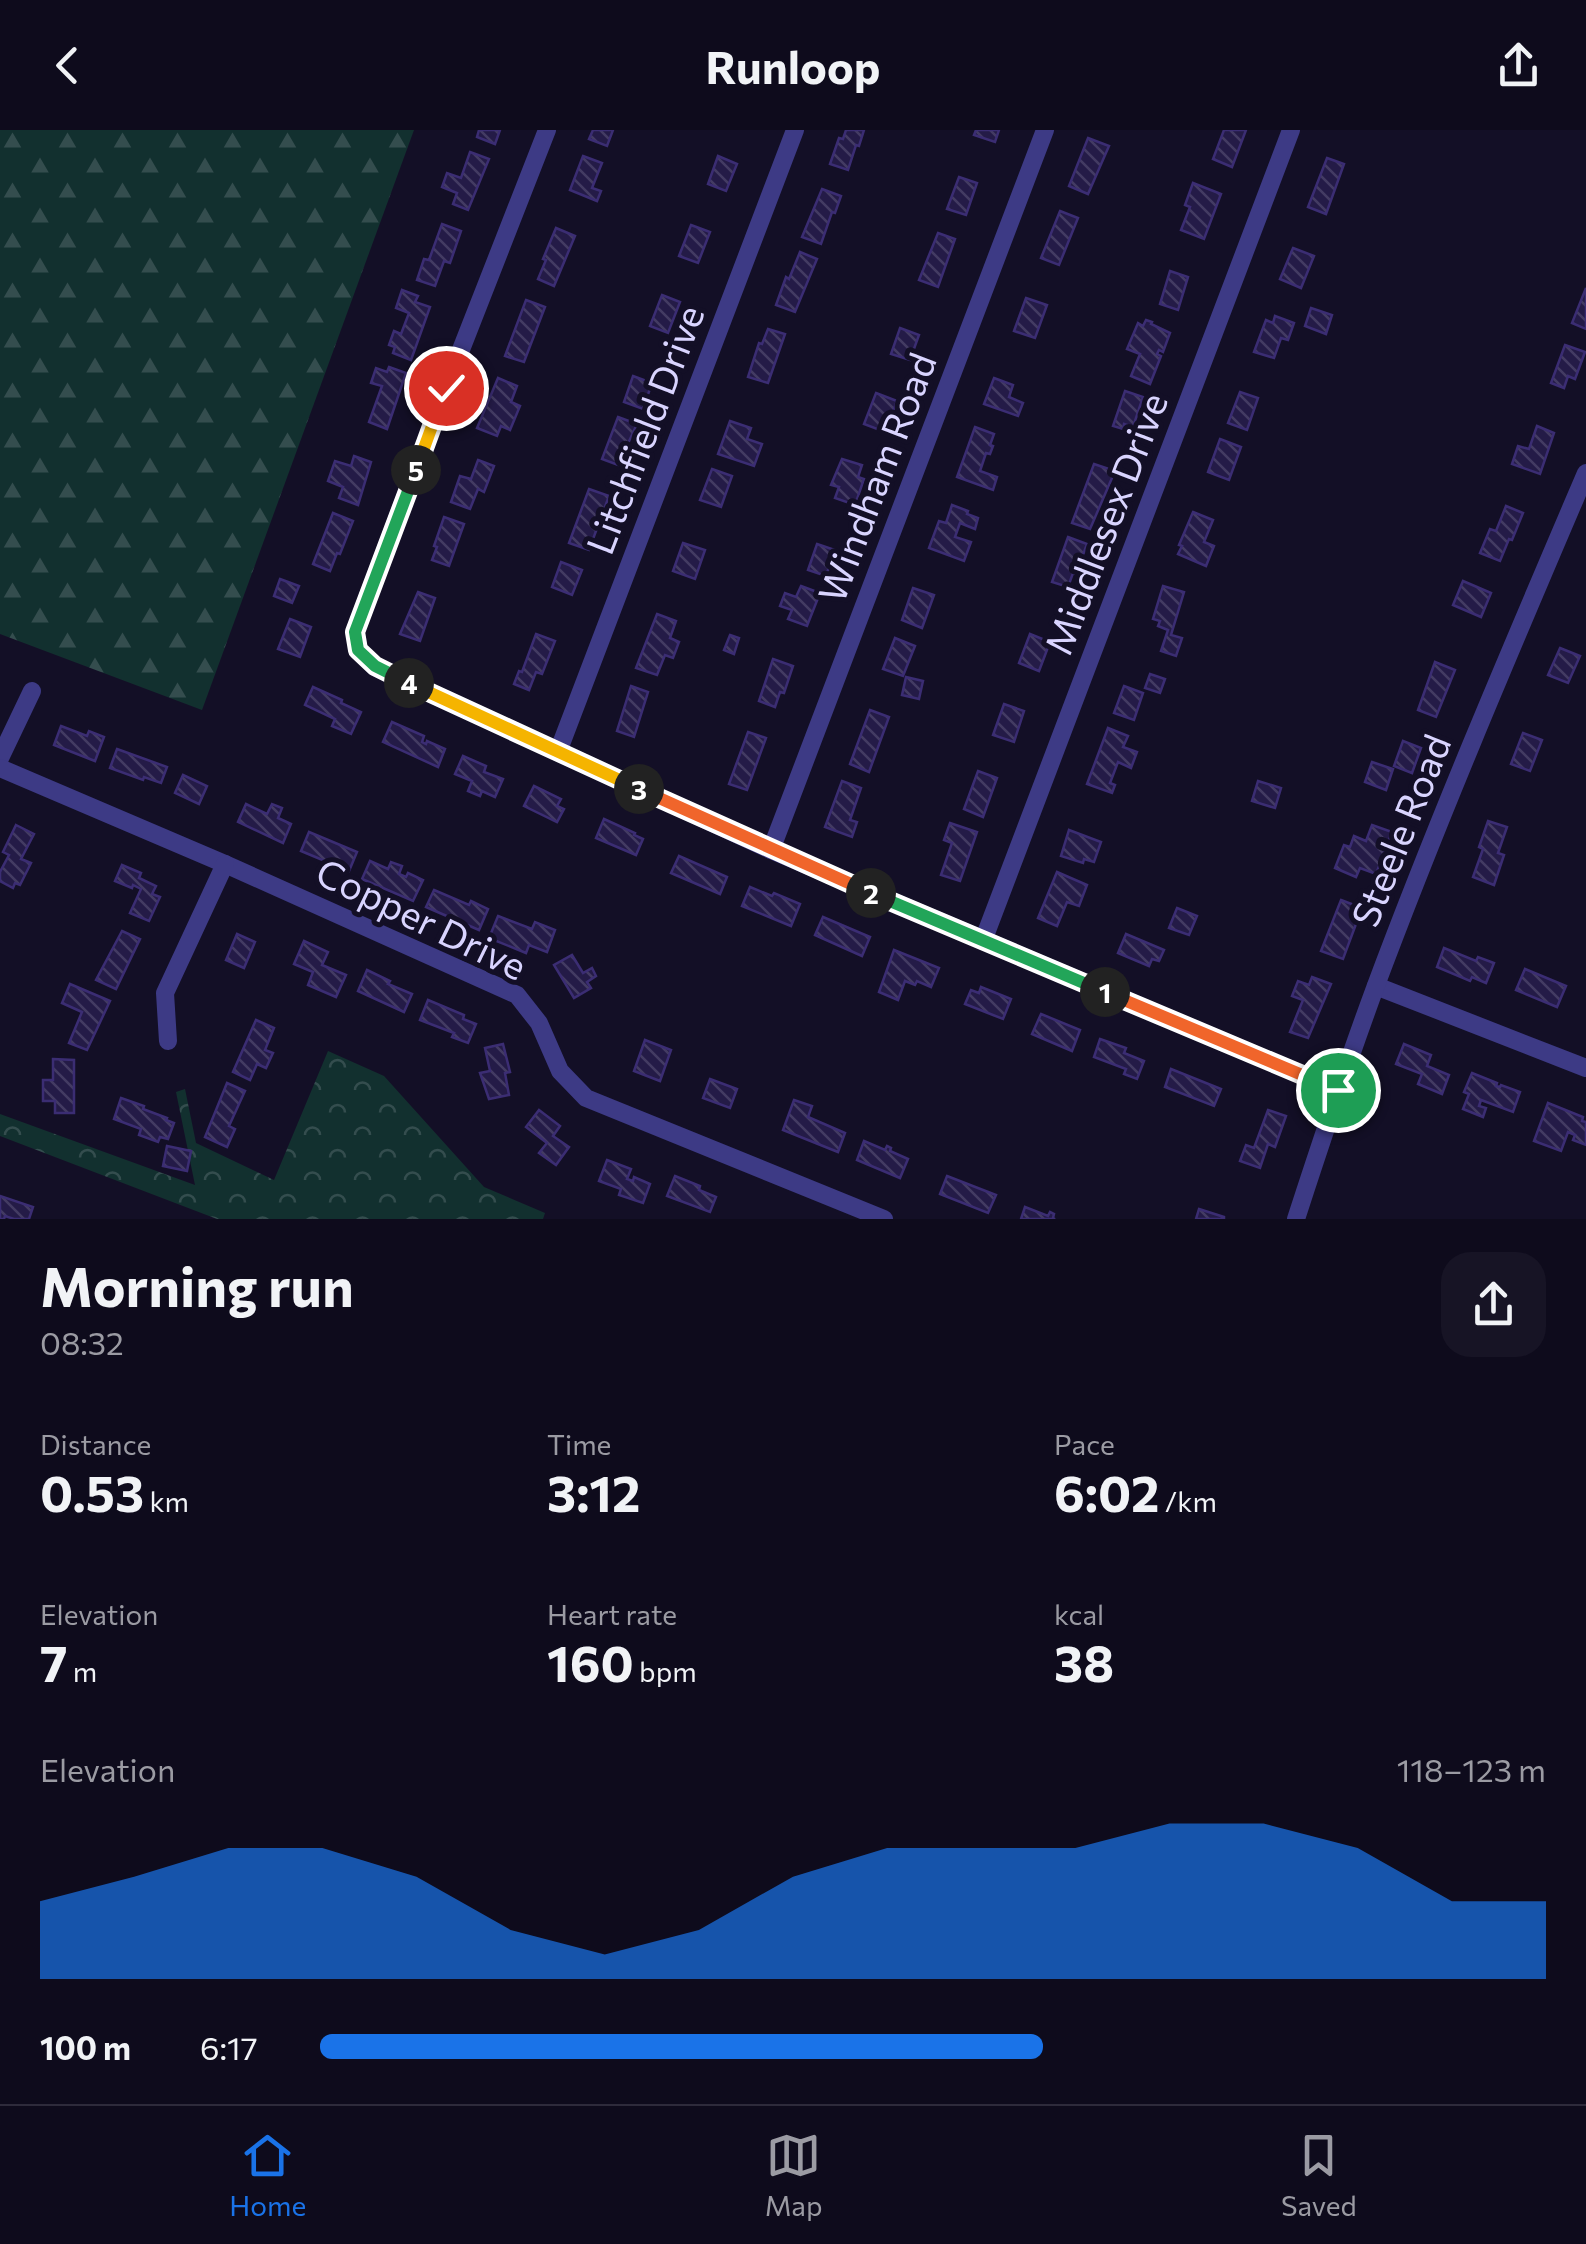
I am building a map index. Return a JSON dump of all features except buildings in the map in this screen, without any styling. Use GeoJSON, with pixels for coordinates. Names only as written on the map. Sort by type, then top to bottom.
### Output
{"type":"FeatureCollection","features":[{"type":"Feature","properties":{"kind":"street"},"geometry":{"type":"LineString","coordinates":[[547,130],[355,632],[358,650],[375,666],[771,850],[1338,1090]]}},
{"type":"Feature","properties":{"kind":"street","name":"Litchfield Drive"},"geometry":{"type":"LineString","coordinates":[[558,752],[795,130]]}},
{"type":"Feature","properties":{"kind":"street","name":"Windham Road"},"geometry":{"type":"LineString","coordinates":[[771,850],[1045,130]]}},
{"type":"Feature","properties":{"kind":"street","name":"Middlesex Drive"},"geometry":{"type":"LineString","coordinates":[[983,940],[1291,130]]}},
{"type":"Feature","properties":{"kind":"street","name":"Steele Road"},"geometry":{"type":"LineString","coordinates":[[1296,1219],[1376,986],[1487,705],[1586,473]]}},
{"type":"Feature","properties":{"kind":"street"},"geometry":{"type":"LineString","coordinates":[[0,758],[32,691]]}},
{"type":"Feature","properties":{"kind":"street","name":"Copper Drive"},"geometry":{"type":"LineString","coordinates":[[0,768],[517,995],[539,1023],[560,1071],[586,1098],[884,1219]]}},
{"type":"Feature","properties":{"kind":"street"},"geometry":{"type":"LineString","coordinates":[[168,1040],[165,994],[225,864]]}},
{"type":"Feature","properties":{"kind":"street"},"geometry":{"type":"LineString","coordinates":[[1376,986],[1586,1068]]}},
{"type":"Feature","properties":{"kind":"green space"},"geometry":{"type":"Polygon","coordinates":[[[0,130],[414,130],[202,710],[0,634],[0,130]]]}},
{"type":"Feature","properties":{"kind":"green space"},"geometry":{"type":"Polygon","coordinates":[[[328,1051],[384,1076],[484,1187],[545,1213],[543,1219],[217,1219],[0,1136],[0,1114],[195,1185],[176,1092],[185,1089],[196,1143],[274,1180],[328,1051]]]}},
{"type":"Feature","properties":{"kind":"route"},"geometry":{"type":"LineString","coordinates":[[446,388],[355,632],[358,650],[375,666],[771,850],[1338,1090]]}}]}
